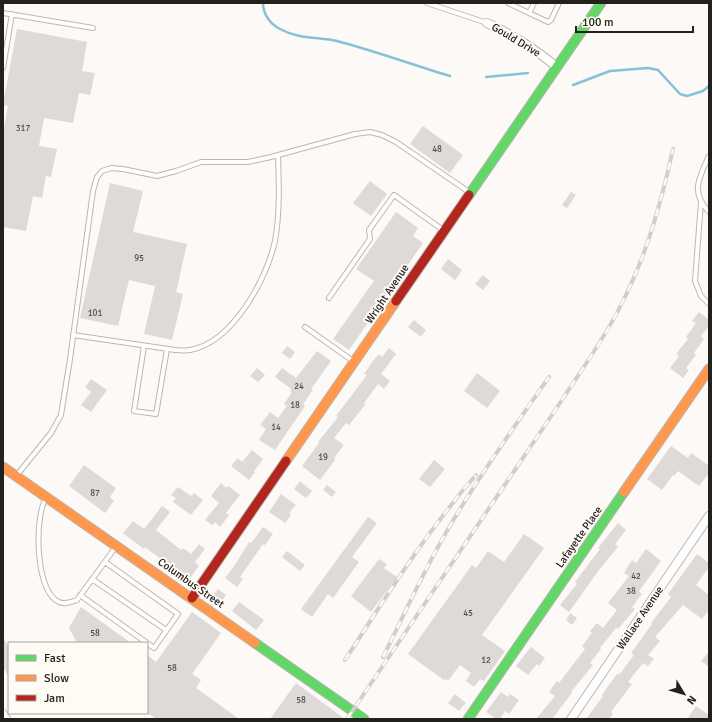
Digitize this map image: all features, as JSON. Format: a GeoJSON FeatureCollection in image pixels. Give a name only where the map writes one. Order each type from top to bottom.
{"type":"FeatureCollection","features":[{"type":"Feature","properties":{"kind":"street","name":"Wright Avenue"},"geometry":{"type":"LineString","coordinates":[[192,598],[446,231],[601,3]]}},
{"type":"Feature","properties":{"kind":"street","name":"Gould Drive"},"geometry":{"type":"LineString","coordinates":[[487,23],[532,47],[558,67]]}},
{"type":"Feature","properties":{"kind":"street","name":"Lafayette Place"},"geometry":{"type":"LineString","coordinates":[[468,719],[709,369]]}},
{"type":"Feature","properties":{"kind":"street","name":"Columbus Street"},"geometry":{"type":"LineString","coordinates":[[3,467],[364,719]]}},
{"type":"Feature","properties":{"kind":"street","name":"Wallace Avenue"},"geometry":{"type":"LineString","coordinates":[[571,719],[709,516]]}},
{"type":"Feature","properties":{"kind":"street"},"geometry":{"type":"LineString","coordinates":[[3,714],[6,719]]}},
{"type":"Feature","properties":{"kind":"lane","name":"Gould Drive"},"geometry":{"type":"LineString","coordinates":[[427,3],[434,4],[487,23]]}},
{"type":"Feature","properties":{"kind":"lane"},"geometry":{"type":"LineString","coordinates":[[508,3],[548,22],[558,3]]}},
{"type":"Feature","properties":{"kind":"lane"},"geometry":{"type":"LineString","coordinates":[[529,13],[534,3]]}},
{"type":"Feature","properties":{"kind":"lane"},"geometry":{"type":"LineString","coordinates":[[3,13],[93,28]]}},
{"type":"Feature","properties":{"kind":"lane"},"geometry":{"type":"LineString","coordinates":[[3,68],[12,14]]}},
{"type":"Feature","properties":{"kind":"lane"},"geometry":{"type":"LineString","coordinates":[[16,476],[51,433],[61,415],[93,191],[97,177],[102,171],[111,168],[123,169],[157,176],[201,162],[248,162],[278,156],[355,134],[370,132],[382,135],[396,142],[471,193]]}},
{"type":"Feature","properties":{"kind":"lane"},"geometry":{"type":"LineString","coordinates":[[73,335],[167,349],[190,350],[216,339],[234,322],[258,288],[264,275],[275,241],[280,191],[278,156]]}},
{"type":"Feature","properties":{"kind":"lane"},"geometry":{"type":"LineString","coordinates":[[709,156],[698,183],[701,202],[695,281],[701,296],[709,304]]}},
{"type":"Feature","properties":{"kind":"lane"},"geometry":{"type":"LineString","coordinates":[[329,298],[370,239],[369,230],[394,195],[446,231]]}},
{"type":"Feature","properties":{"kind":"lane"},"geometry":{"type":"LineString","coordinates":[[701,202],[709,212]]}},
{"type":"Feature","properties":{"kind":"lane"},"geometry":{"type":"LineString","coordinates":[[305,327],[355,362]]}},
{"type":"Feature","properties":{"kind":"lane"},"geometry":{"type":"LineString","coordinates":[[144,346],[134,411],[156,414],[167,349]]}},
{"type":"Feature","properties":{"kind":"lane"},"geometry":{"type":"LineString","coordinates":[[46,497],[42,504],[38,529],[44,583],[54,599],[60,603],[69,603],[77,600],[117,546]]}},
{"type":"Feature","properties":{"kind":"lane"},"geometry":{"type":"LineString","coordinates":[[104,562],[178,614],[154,648],[148,644]]}},
{"type":"Feature","properties":{"kind":"lane"},"geometry":{"type":"LineString","coordinates":[[92,579],[166,630]]}},
{"type":"Feature","properties":{"kind":"lane"},"geometry":{"type":"LineString","coordinates":[[80,595],[146,642]]}},
{"type":"Feature","properties":{"kind":"building"},"geometry":{"type":"Polygon","coordinates":[[[17,29],[87,42],[82,71],[95,73],[90,95],[79,93],[73,123],[44,118],[39,146],[57,149],[51,177],[46,176],[42,198],[33,196],[26,231],[3,227],[3,133],[8,106],[3,104],[17,29]]]}},
{"type":"Feature","properties":{"kind":"building"},"geometry":{"type":"Polygon","coordinates":[[[423,126],[463,155],[450,173],[410,144],[423,126]]]}},
{"type":"Feature","properties":{"kind":"building"},"geometry":{"type":"Polygon","coordinates":[[[370,181],[387,194],[371,216],[353,203],[370,181]]]}},
{"type":"Feature","properties":{"kind":"building"},"geometry":{"type":"Polygon","coordinates":[[[110,183],[143,191],[133,232],[187,244],[176,292],[183,294],[172,340],[144,334],[155,286],[129,280],[118,326],[80,318],[110,183]]]}},
{"type":"Feature","properties":{"kind":"building"},"geometry":{"type":"Polygon","coordinates":[[[571,192],[576,195],[567,208],[562,205],[571,192]]]}},
{"type":"Feature","properties":{"kind":"building"},"geometry":{"type":"Polygon","coordinates":[[[396,212],[418,228],[413,236],[423,243],[349,350],[333,339],[374,281],[356,269],[396,212]]]}},
{"type":"Feature","properties":{"kind":"building"},"geometry":{"type":"Polygon","coordinates":[[[448,259],[462,270],[455,280],[441,269],[448,259]]]}},
{"type":"Feature","properties":{"kind":"building"},"geometry":{"type":"Polygon","coordinates":[[[483,275],[490,281],[483,290],[475,284],[483,275]]]}},
{"type":"Feature","properties":{"kind":"building"},"geometry":{"type":"Polygon","coordinates":[[[699,312],[709,320],[709,326],[701,336],[704,339],[694,353],[696,355],[686,368],[689,370],[683,378],[670,368],[679,356],[676,354],[688,339],[686,337],[696,323],[692,321],[699,312]]]}},
{"type":"Feature","properties":{"kind":"building"},"geometry":{"type":"Polygon","coordinates":[[[414,320],[426,330],[421,337],[408,327],[414,320]]]}},
{"type":"Feature","properties":{"kind":"building"},"geometry":{"type":"Polygon","coordinates":[[[287,346],[295,352],[290,359],[282,353],[287,346]]]}},
{"type":"Feature","properties":{"kind":"building"},"geometry":{"type":"Polygon","coordinates":[[[389,348],[396,354],[381,374],[390,381],[384,389],[378,384],[364,403],[365,405],[349,425],[346,423],[334,438],[344,445],[320,480],[302,466],[319,443],[318,442],[338,417],[336,416],[367,375],[364,374],[373,361],[379,354],[382,357],[389,348]]]}},
{"type":"Feature","properties":{"kind":"building"},"geometry":{"type":"Polygon","coordinates":[[[317,351],[331,361],[311,389],[313,390],[303,404],[305,406],[275,450],[259,440],[266,429],[260,425],[270,412],[278,418],[287,406],[284,404],[292,392],[290,391],[291,389],[275,377],[282,368],[296,378],[317,351]]]}},
{"type":"Feature","properties":{"kind":"building"},"geometry":{"type":"Polygon","coordinates":[[[257,368],[265,375],[258,382],[250,376],[257,368]]]}},
{"type":"Feature","properties":{"kind":"building"},"geometry":{"type":"Polygon","coordinates":[[[477,373],[500,391],[487,408],[464,391],[477,373]]]}},
{"type":"Feature","properties":{"kind":"building"},"geometry":{"type":"Polygon","coordinates":[[[91,379],[107,390],[91,412],[81,405],[91,392],[85,387],[91,379]]]}},
{"type":"Feature","properties":{"kind":"building"},"geometry":{"type":"Polygon","coordinates":[[[671,446],[688,458],[691,453],[709,466],[709,473],[699,486],[678,471],[674,476],[673,475],[662,490],[647,479],[671,446]]]}},
{"type":"Feature","properties":{"kind":"building"},"geometry":{"type":"Polygon","coordinates":[[[252,450],[263,459],[249,480],[231,466],[238,458],[242,462],[252,450]]]}},
{"type":"Feature","properties":{"kind":"building"},"geometry":{"type":"Polygon","coordinates":[[[434,460],[445,469],[430,487],[419,479],[434,460]]]}},
{"type":"Feature","properties":{"kind":"building"},"geometry":{"type":"Polygon","coordinates":[[[84,465],[116,488],[110,497],[114,501],[105,513],[69,486],[84,465]]]}},
{"type":"Feature","properties":{"kind":"building"},"geometry":{"type":"Polygon","coordinates":[[[300,481],[312,491],[306,498],[294,489],[300,481]]]}},
{"type":"Feature","properties":{"kind":"building"},"geometry":{"type":"Polygon","coordinates":[[[221,483],[226,488],[228,486],[240,495],[226,513],[229,515],[220,527],[215,522],[212,525],[205,520],[219,503],[211,496],[221,483]]]}},
{"type":"Feature","properties":{"kind":"building"},"geometry":{"type":"Polygon","coordinates":[[[327,485],[336,492],[332,497],[323,490],[327,485]]]}},
{"type":"Feature","properties":{"kind":"building"},"geometry":{"type":"Polygon","coordinates":[[[178,487],[191,496],[194,493],[203,500],[191,515],[173,502],[176,498],[171,495],[178,487]]]}},
{"type":"Feature","properties":{"kind":"building"},"geometry":{"type":"Polygon","coordinates":[[[281,494],[296,505],[289,513],[291,515],[285,523],[269,512],[281,494]]]}},
{"type":"Feature","properties":{"kind":"building"},"geometry":{"type":"Polygon","coordinates":[[[162,506],[170,512],[156,530],[181,550],[183,548],[191,554],[199,544],[205,549],[195,562],[199,566],[190,578],[178,569],[175,573],[168,568],[170,566],[123,533],[133,521],[144,529],[162,506]]]}},
{"type":"Feature","properties":{"kind":"building"},"geometry":{"type":"Polygon","coordinates":[[[368,517],[377,523],[352,557],[359,562],[333,598],[328,594],[312,617],[301,609],[368,517]]]}},
{"type":"Feature","properties":{"kind":"building"},"geometry":{"type":"Polygon","coordinates":[[[618,523],[626,530],[615,544],[618,547],[599,570],[569,612],[560,605],[577,584],[575,582],[600,549],[598,548],[618,523]]]}},
{"type":"Feature","properties":{"kind":"building"},"geometry":{"type":"Polygon","coordinates":[[[263,527],[273,534],[264,546],[263,544],[240,577],[243,579],[237,587],[225,578],[249,542],[251,543],[263,527]]]}},
{"type":"Feature","properties":{"kind":"building"},"geometry":{"type":"Polygon","coordinates":[[[524,534],[544,548],[482,635],[505,651],[484,681],[480,679],[474,687],[466,681],[471,673],[460,665],[448,681],[445,679],[444,680],[408,654],[472,565],[476,568],[488,551],[504,562],[524,534]]]}},
{"type":"Feature","properties":{"kind":"building"},"geometry":{"type":"Polygon","coordinates":[[[646,549],[661,561],[639,591],[642,594],[632,607],[635,609],[618,629],[616,628],[600,648],[601,649],[590,663],[593,665],[552,719],[536,719],[555,696],[549,692],[557,681],[559,683],[585,649],[582,646],[592,633],[590,631],[597,623],[603,628],[617,610],[608,603],[629,576],[624,573],[632,560],[636,563],[646,549]]]}},
{"type":"Feature","properties":{"kind":"building"},"geometry":{"type":"Polygon","coordinates":[[[287,551],[305,565],[300,571],[282,557],[287,551]]]}},
{"type":"Feature","properties":{"kind":"building"},"geometry":{"type":"Polygon","coordinates":[[[697,554],[709,563],[709,567],[696,585],[709,595],[709,610],[702,619],[683,605],[655,637],[660,641],[648,655],[654,659],[648,666],[643,663],[628,682],[632,684],[611,712],[613,714],[609,719],[586,719],[603,696],[602,695],[611,682],[618,673],[619,675],[634,655],[631,653],[671,597],[668,594],[697,554]]]}},
{"type":"Feature","properties":{"kind":"building"},"geometry":{"type":"Polygon","coordinates":[[[379,559],[387,564],[384,568],[397,577],[371,612],[351,596],[379,559]]]}},
{"type":"Feature","properties":{"kind":"building"},"geometry":{"type":"Polygon","coordinates":[[[218,589],[226,595],[221,602],[218,600],[214,606],[208,601],[218,589]]]}},
{"type":"Feature","properties":{"kind":"building"},"geometry":{"type":"Polygon","coordinates":[[[239,602],[264,620],[256,630],[232,611],[239,602]]]}},
{"type":"Feature","properties":{"kind":"building"},"geometry":{"type":"Polygon","coordinates":[[[81,607],[130,642],[76,642],[69,628],[81,607]]]}},
{"type":"Feature","properties":{"kind":"building"},"geometry":{"type":"Polygon","coordinates":[[[192,612],[221,633],[192,674],[201,680],[196,688],[239,719],[157,719],[148,714],[148,656],[156,662],[192,612]]]}},
{"type":"Feature","properties":{"kind":"building"},"geometry":{"type":"Polygon","coordinates":[[[570,613],[577,618],[572,625],[566,620],[570,613]]]}},
{"type":"Feature","properties":{"kind":"building"},"geometry":{"type":"Polygon","coordinates":[[[3,638],[8,646],[8,675],[3,667],[3,638]]]}},
{"type":"Feature","properties":{"kind":"building"},"geometry":{"type":"Polygon","coordinates":[[[531,647],[545,658],[539,666],[537,664],[528,675],[516,666],[531,647]]]}},
{"type":"Feature","properties":{"kind":"building"},"geometry":{"type":"Polygon","coordinates":[[[709,652],[709,667],[701,661],[709,652]]]}},
{"type":"Feature","properties":{"kind":"building"},"geometry":{"type":"Polygon","coordinates":[[[296,683],[345,719],[270,719],[296,683]]]}},
{"type":"Feature","properties":{"kind":"building"},"geometry":{"type":"Polygon","coordinates":[[[501,692],[508,697],[510,694],[519,700],[509,714],[505,711],[500,719],[496,719],[486,712],[501,692]]]}},
{"type":"Feature","properties":{"kind":"building"},"geometry":{"type":"Polygon","coordinates":[[[455,694],[466,703],[459,711],[448,703],[455,694]]]}},
{"type":"Feature","properties":{"kind":"building"},"geometry":{"type":"Polygon","coordinates":[[[696,706],[709,715],[709,719],[687,719],[696,706]]]}},
{"type":"Feature","properties":{"kind":"waterway"},"geometry":{"type":"LineString","coordinates":[[263,3],[264,11],[270,21],[276,27],[294,35],[337,41],[450,76]]}},
{"type":"Feature","properties":{"kind":"waterway"},"geometry":{"type":"LineString","coordinates":[[573,85],[610,71],[648,68],[658,70],[680,94],[687,96],[703,91],[709,86]]}},
{"type":"Feature","properties":{"kind":"waterway"},"geometry":{"type":"LineString","coordinates":[[486,77],[528,73]]}},
{"type":"Feature","properties":{"kind":"railway"},"geometry":{"type":"LineString","coordinates":[[347,719],[564,397],[616,315],[631,285],[646,247],[658,209],[673,149]]}},
{"type":"Feature","properties":{"kind":"railway"},"geometry":{"type":"LineString","coordinates":[[383,657],[426,570],[454,519],[488,465],[549,377]]}},
{"type":"Feature","properties":{"kind":"railway"},"geometry":{"type":"LineString","coordinates":[[345,660],[423,542],[476,475]]}},
{"type":"Feature","properties":{"kind":"traffic: fast"},"geometry":{"type":"LineString","coordinates":[[469,195],[601,3]]}},
{"type":"Feature","properties":{"kind":"traffic: fast"},"geometry":{"type":"LineString","coordinates":[[468,719],[624,492]]}},
{"type":"Feature","properties":{"kind":"traffic: fast"},"geometry":{"type":"LineString","coordinates":[[255,643],[364,719]]}},
{"type":"Feature","properties":{"kind":"traffic: slow"},"geometry":{"type":"LineString","coordinates":[[286,461],[396,301]]}},
{"type":"Feature","properties":{"kind":"traffic: slow"},"geometry":{"type":"LineString","coordinates":[[624,492],[709,369]]}},
{"type":"Feature","properties":{"kind":"traffic: slow"},"geometry":{"type":"LineString","coordinates":[[3,467],[255,643]]}},
{"type":"Feature","properties":{"kind":"traffic: jam"},"geometry":{"type":"LineString","coordinates":[[396,301],[469,195]]}},
{"type":"Feature","properties":{"kind":"traffic: jam"},"geometry":{"type":"LineString","coordinates":[[192,598],[286,461]]}}]}
